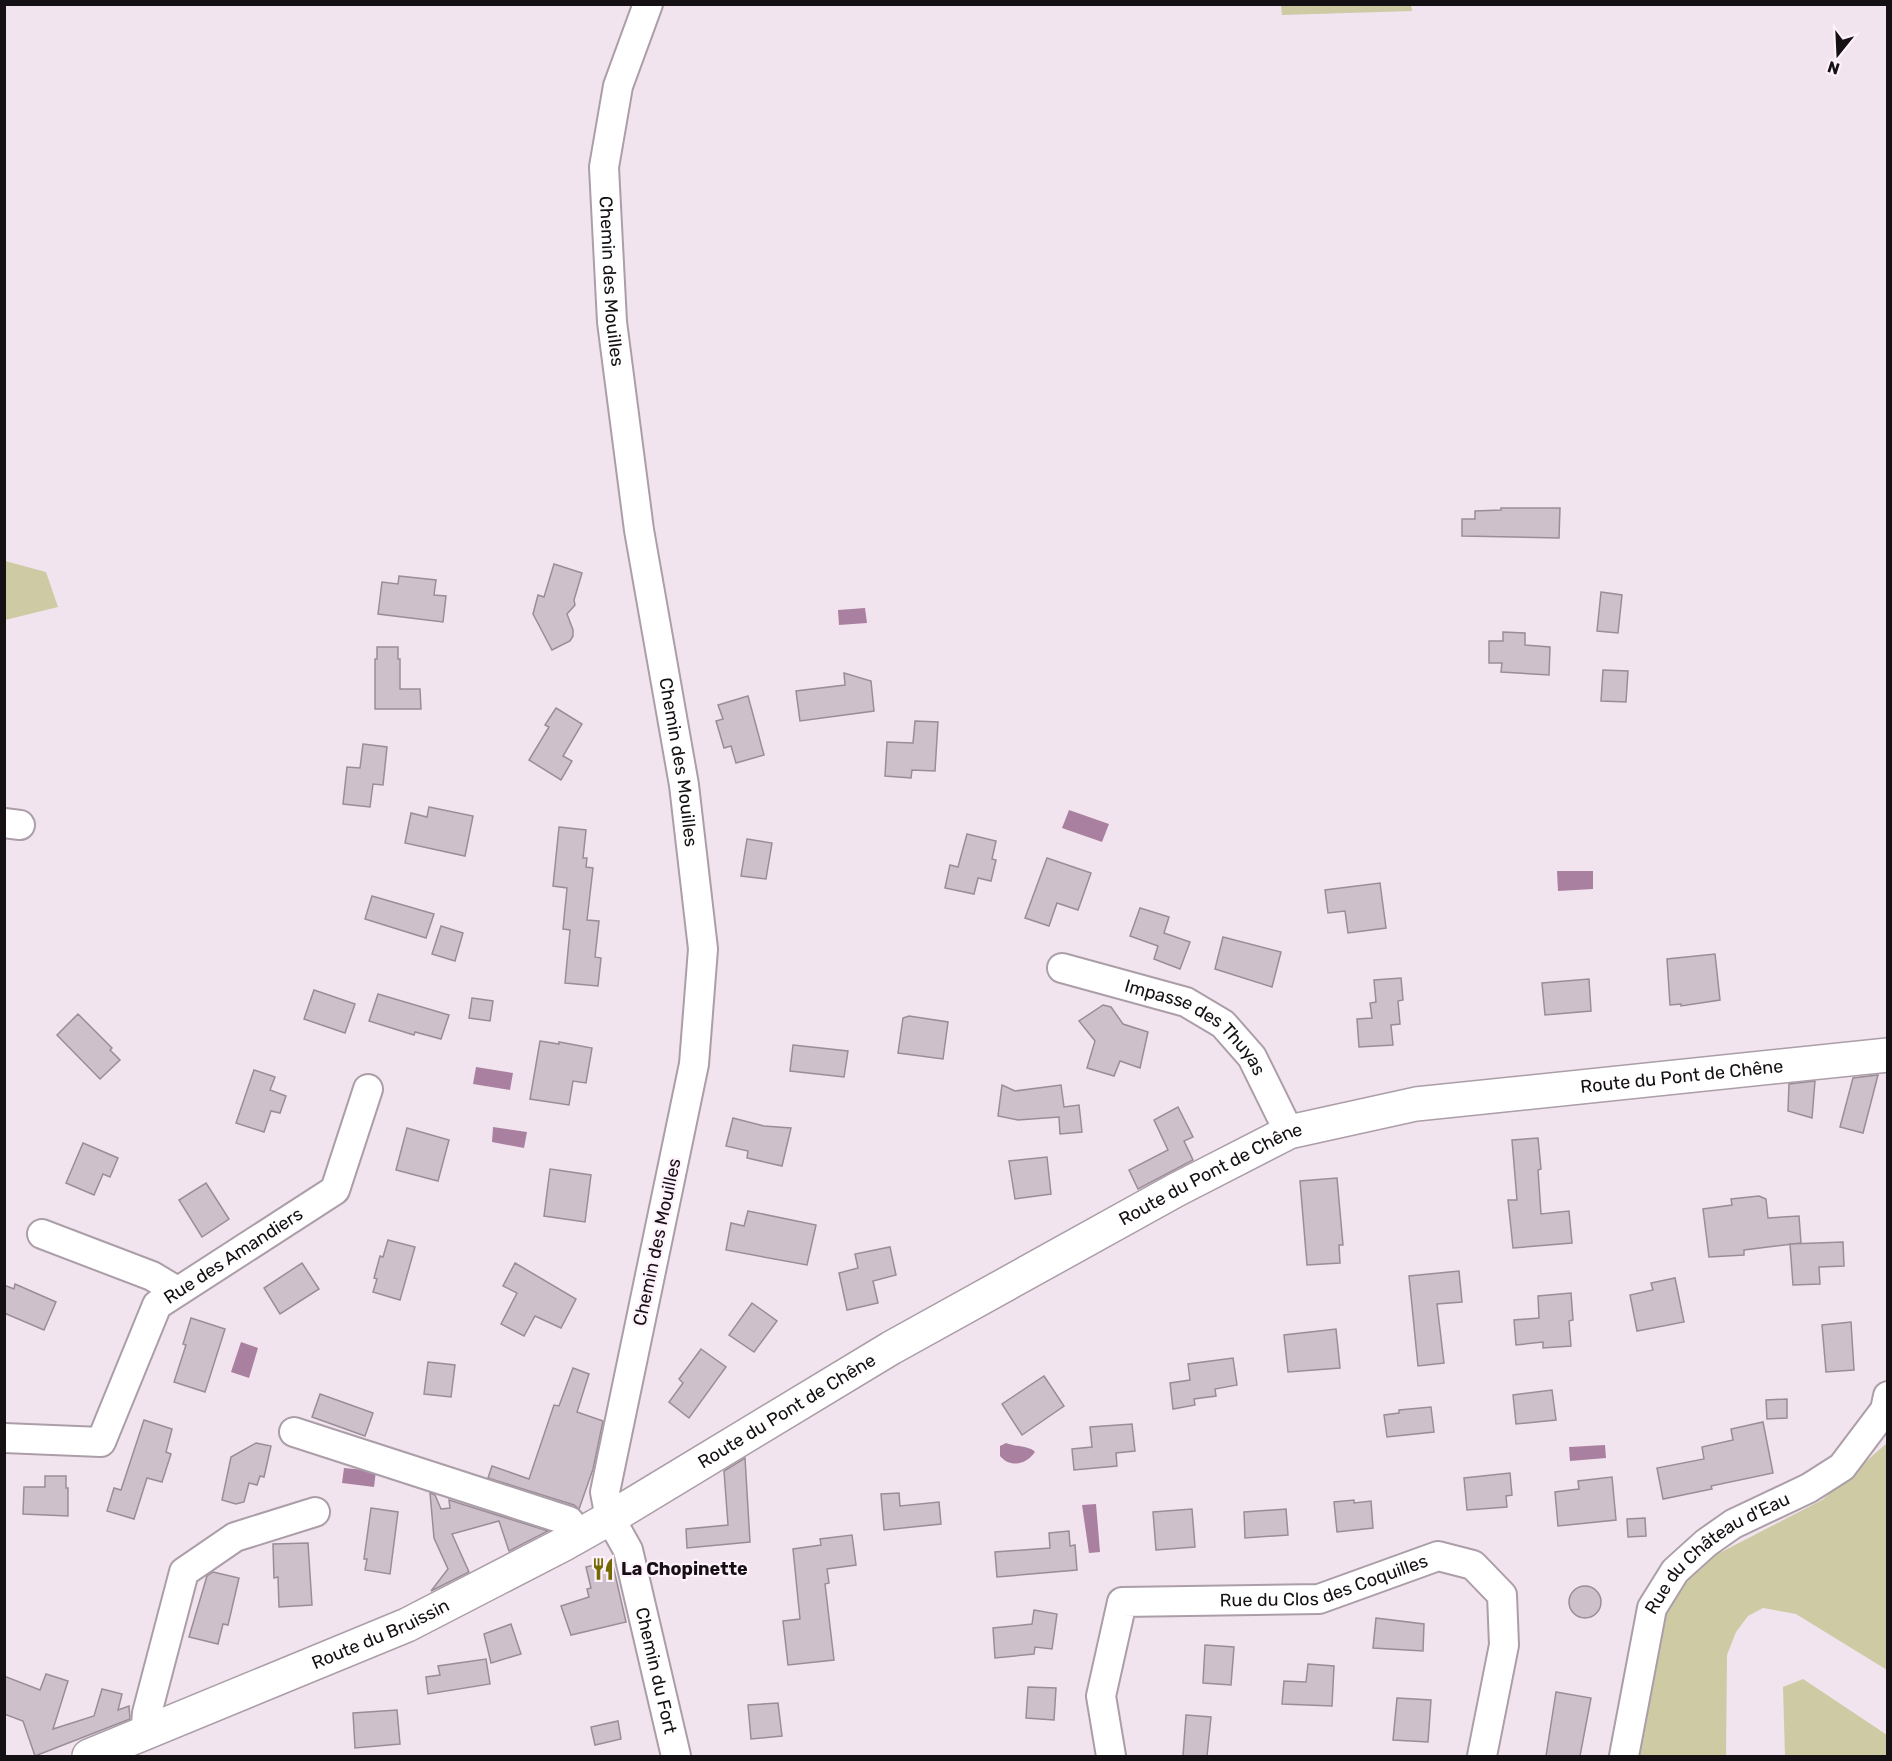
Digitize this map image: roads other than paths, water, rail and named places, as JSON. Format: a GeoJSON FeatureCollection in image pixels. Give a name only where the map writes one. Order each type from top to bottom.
{"type":"FeatureCollection","features":[{"type":"Feature","properties":{"kind":"street","name":"Chemin des Mouilles"},"geometry":{"type":"LineString","coordinates":[[610,1518],[605,1492],[694,1064],[703,949],[684,784],[639,530],[612,322],[604,167],[618,86],[648,4]]}},
{"type":"Feature","properties":{"kind":"street","name":"Impasse des Thuyas"},"geometry":{"type":"LineString","coordinates":[[1062,968],[1185,1002],[1223,1024],[1252,1057],[1289,1132]]}},
{"type":"Feature","properties":{"kind":"street","name":"Route du Pont de Chêne"},"geometry":{"type":"LineString","coordinates":[[610,1518],[891,1348],[1176,1190],[1289,1132],[1416,1104],[1887,1055]]}},
{"type":"Feature","properties":{"kind":"street","name":"Rue des Amandiers"},"geometry":{"type":"LineString","coordinates":[[4,1438],[101,1442],[157,1305],[335,1190],[368,1089]]}},
{"type":"Feature","properties":{"kind":"street"},"geometry":{"type":"LineString","coordinates":[[42,1234],[152,1276],[177,1292]]}},
{"type":"Feature","properties":{"kind":"street","name":"Rue du Château d'Eau"},"geometry":{"type":"LineString","coordinates":[[1624,1756],[1652,1608],[1675,1571],[1706,1543],[1733,1524],[1809,1488],[1842,1467],[1885,1410],[1887,1396]]}},
{"type":"Feature","properties":{"kind":"street"},"geometry":{"type":"LineString","coordinates":[[294,1431],[569,1521],[579,1536]]}},
{"type":"Feature","properties":{"kind":"street"},"geometry":{"type":"LineString","coordinates":[[145,1735],[147,1713],[184,1572],[235,1537],[315,1512]]}},
{"type":"Feature","properties":{"kind":"street","name":"Route du Bruissin"},"geometry":{"type":"LineString","coordinates":[[89,1756],[145,1735],[407,1624],[610,1518]]}},
{"type":"Feature","properties":{"kind":"street","name":"Chemin du Fort"},"geometry":{"type":"LineString","coordinates":[[610,1518],[628,1550],[676,1756]]}},
{"type":"Feature","properties":{"kind":"street","name":"Rue du Clos des Coquilles"},"geometry":{"type":"LineString","coordinates":[[1111,1756],[1101,1696],[1122,1602],[1319,1599],[1438,1556],[1473,1564],[1502,1595],[1504,1646],[1482,1756]]}},
{"type":"Feature","properties":{"kind":"place","name":"La Chopinette"},"geometry":{"type":"Point","coordinates":[603,1569]}}]}
